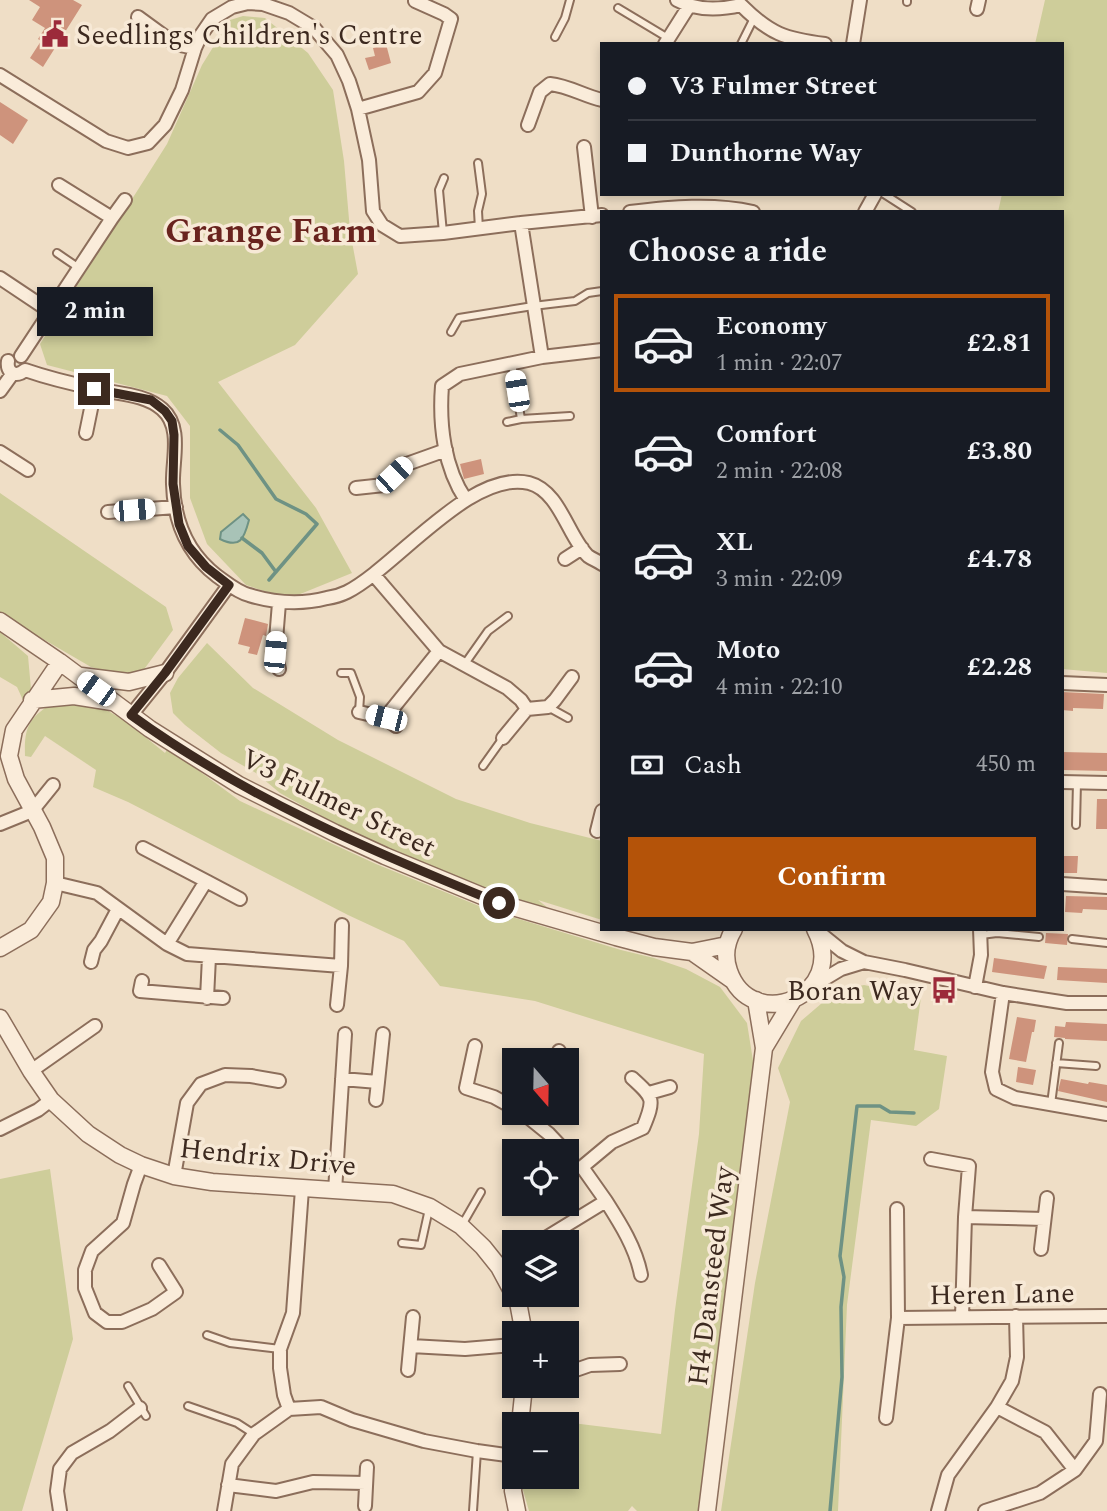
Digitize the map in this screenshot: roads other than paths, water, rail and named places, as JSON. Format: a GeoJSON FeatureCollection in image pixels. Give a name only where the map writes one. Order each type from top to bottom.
{"type":"FeatureCollection","features":[{"type":"Feature","properties":{"kind":"street"},"geometry":{"type":"LineString","coordinates":[[853,42],[860,0]]}},
{"type":"Feature","properties":{"kind":"street"},"geometry":{"type":"LineString","coordinates":[[358,109],[418,92],[435,73],[451,19],[415,1]]}},
{"type":"Feature","properties":{"kind":"street"},"geometry":{"type":"LineString","coordinates":[[0,75],[106,141],[128,148],[148,143],[164,125],[183,90],[195,48],[212,19],[231,4],[263,2],[314,28],[337,55],[358,109],[369,160],[373,211],[382,225],[400,236],[597,216],[584,147]]}},
{"type":"Feature","properties":{"kind":"street"},"geometry":{"type":"LineString","coordinates":[[666,41],[683,3],[715,9],[743,2],[754,18],[771,31],[802,42]]}},
{"type":"Feature","properties":{"kind":"street"},"geometry":{"type":"LineString","coordinates":[[138,17],[175,44],[195,48]]}},
{"type":"Feature","properties":{"kind":"street"},"geometry":{"type":"LineString","coordinates":[[528,125],[540,92],[550,84],[561,85],[600,100]]}},
{"type":"Feature","properties":{"kind":"street"},"geometry":{"type":"LineString","coordinates":[[59,185],[112,218]]}},
{"type":"Feature","properties":{"kind":"street"},"geometry":{"type":"LineString","coordinates":[[0,391],[14,356],[21,356],[125,200]]}},
{"type":"Feature","properties":{"kind":"street"},"geometry":{"type":"LineString","coordinates":[[636,210],[664,201],[743,210]]}},
{"type":"Feature","properties":{"kind":"street"},"geometry":{"type":"LineString","coordinates":[[521,223],[542,357]]}},
{"type":"Feature","properties":{"kind":"street"},"geometry":{"type":"LineString","coordinates":[[0,278],[51,312]]}},
{"type":"Feature","properties":{"kind":"street"},"geometry":{"type":"LineString","coordinates":[[466,500],[451,471],[446,450],[440,410],[442,386],[460,374],[542,357],[600,350]]}},
{"type":"Feature","properties":{"kind":"street"},"geometry":{"type":"LineString","coordinates":[[11,365],[94,389],[151,400],[165,411],[172,421],[174,435],[173,484],[176,507],[179,524],[188,546],[206,567],[245,594],[279,603],[310,603],[345,593],[374,575],[442,516],[484,490],[509,482],[530,483],[545,492],[557,506],[582,548],[600,563]]}},
{"type":"Feature","properties":{"kind":"street"},"geometry":{"type":"LineString","coordinates":[[86,433],[94,389]]}},
{"type":"Feature","properties":{"kind":"street"},"geometry":{"type":"LineString","coordinates":[[356,488],[384,485],[404,465],[446,450]]}},
{"type":"Feature","properties":{"kind":"street"},"geometry":{"type":"LineString","coordinates":[[0,452],[28,470]]}},
{"type":"Feature","properties":{"kind":"street"},"geometry":{"type":"LineString","coordinates":[[107,512],[176,507]]}},
{"type":"Feature","properties":{"kind":"street"},"geometry":{"type":"LineString","coordinates":[[565,559],[582,548]]}},
{"type":"Feature","properties":{"kind":"street"},"geometry":{"type":"LineString","coordinates":[[374,575],[439,651],[507,688],[527,709]]}},
{"type":"Feature","properties":{"kind":"street"},"geometry":{"type":"LineString","coordinates":[[131,715],[229,585]]}},
{"type":"Feature","properties":{"kind":"street"},"geometry":{"type":"LineString","coordinates":[[279,603],[275,652],[279,669]]}},
{"type":"Feature","properties":{"kind":"street","name":"V3 Fulmer Street"},"geometry":{"type":"LineString","coordinates":[[0,621],[150,729],[239,785],[385,856],[499,903],[654,947],[692,952],[727,945]]}},
{"type":"Feature","properties":{"kind":"street"},"geometry":{"type":"LineString","coordinates":[[359,712],[391,722],[439,651]]}},
{"type":"Feature","properties":{"kind":"street"},"geometry":{"type":"LineString","coordinates":[[0,948],[31,929],[51,902],[55,883],[55,858],[16,779],[9,756],[14,730],[60,662]]}},
{"type":"Feature","properties":{"kind":"street"},"geometry":{"type":"LineString","coordinates":[[79,676],[129,682],[165,673]]}},
{"type":"Feature","properties":{"kind":"street"},"geometry":{"type":"LineString","coordinates":[[503,738],[527,709],[548,707],[572,677]]}},
{"type":"Feature","properties":{"kind":"street"},"geometry":{"type":"LineString","coordinates":[[1064,682],[1107,685]]}},
{"type":"Feature","properties":{"kind":"street"},"geometry":{"type":"LineString","coordinates":[[33,700],[75,696],[114,702]]}},
{"type":"Feature","properties":{"kind":"street"},"geometry":{"type":"LineString","coordinates":[[1064,782],[1107,783]]}},
{"type":"Feature","properties":{"kind":"street"},"geometry":{"type":"LineString","coordinates":[[0,824],[32,811],[53,785]]}},
{"type":"Feature","properties":{"kind":"street"},"geometry":{"type":"LineString","coordinates":[[597,831],[600,819]]}},
{"type":"Feature","properties":{"kind":"street"},"geometry":{"type":"LineString","coordinates":[[144,848],[240,899]]}},
{"type":"Feature","properties":{"kind":"street"},"geometry":{"type":"LineString","coordinates":[[167,944],[206,881]]}},
{"type":"Feature","properties":{"kind":"street"},"geometry":{"type":"LineString","coordinates":[[55,883],[97,893],[167,944],[187,954],[341,966]]}},
{"type":"Feature","properties":{"kind":"street"},"geometry":{"type":"LineString","coordinates":[[1064,884],[1107,887]]}},
{"type":"Feature","properties":{"kind":"street"},"geometry":{"type":"LineString","coordinates":[[91,962],[94,950],[118,909]]}},
{"type":"Feature","properties":{"kind":"street"},"geometry":{"type":"LineString","coordinates":[[337,1005],[342,925]]}},
{"type":"Feature","properties":{"kind":"street"},"geometry":{"type":"LineString","coordinates":[[733,931],[727,945],[726,957],[733,980]]}},
{"type":"Feature","properties":{"kind":"street"},"geometry":{"type":"LineString","coordinates":[[756,1000],[781,1003],[803,995],[811,987],[822,966],[823,953],[816,931]]}},
{"type":"Feature","properties":{"kind":"street"},"geometry":{"type":"LineString","coordinates":[[817,931],[842,951],[864,962],[1003,993],[1067,1003],[1107,1003]]}},
{"type":"Feature","properties":{"kind":"street"},"geometry":{"type":"LineString","coordinates":[[975,987],[981,955],[981,932]]}},
{"type":"Feature","properties":{"kind":"street","name":"V3 Fulmer Street"},"geometry":{"type":"LineString","coordinates":[[692,952],[733,980],[743,992],[756,1000]]}},
{"type":"Feature","properties":{"kind":"street"},"geometry":{"type":"LineString","coordinates":[[207,998],[209,957]]}},
{"type":"Feature","properties":{"kind":"street"},"geometry":{"type":"LineString","coordinates":[[811,987],[841,969],[864,962]]}},
{"type":"Feature","properties":{"kind":"street"},"geometry":{"type":"LineString","coordinates":[[142,981],[140,991],[223,999]]}},
{"type":"Feature","properties":{"kind":"street"},"geometry":{"type":"LineString","coordinates":[[1003,993],[992,1072],[996,1088],[1016,1098],[1107,1114]]}},
{"type":"Feature","properties":{"kind":"street","name":"H4 Dansteed Way"},"geometry":{"type":"LineString","coordinates":[[707,1511],[764,1048],[756,1000]]}},
{"type":"Feature","properties":{"kind":"street","name":"H4 Dansteed Way"},"geometry":{"type":"LineString","coordinates":[[764,1048],[793,1000]]}},
{"type":"Feature","properties":{"kind":"street","name":"Hendrix Drive"},"geometry":{"type":"LineString","coordinates":[[0,1018],[51,1100],[88,1134],[120,1155],[174,1175],[212,1182],[393,1194],[430,1207],[461,1226],[483,1247],[502,1272]]}},
{"type":"Feature","properties":{"kind":"street"},"geometry":{"type":"LineString","coordinates":[[31,1071],[95,1026]]}},
{"type":"Feature","properties":{"kind":"street"},"geometry":{"type":"LineString","coordinates":[[335,1191],[345,1034]]}},
{"type":"Feature","properties":{"kind":"street"},"geometry":{"type":"LineString","coordinates":[[376,1100],[383,1034]]}},
{"type":"Feature","properties":{"kind":"street"},"geometry":{"type":"LineString","coordinates":[[475,1046],[466,1088],[502,1101]]}},
{"type":"Feature","properties":{"kind":"street"},"geometry":{"type":"LineString","coordinates":[[174,1175],[187,1103],[201,1084],[225,1075],[279,1081]]}},
{"type":"Feature","properties":{"kind":"street"},"geometry":{"type":"LineString","coordinates":[[582,1167],[612,1142],[643,1128],[651,1108],[649,1093],[632,1078]]}},
{"type":"Feature","properties":{"kind":"street"},"geometry":{"type":"LineString","coordinates":[[342,1079],[378,1082]]}},
{"type":"Feature","properties":{"kind":"street"},"geometry":{"type":"LineString","coordinates":[[649,1093],[670,1087]]}},
{"type":"Feature","properties":{"kind":"street"},"geometry":{"type":"LineString","coordinates":[[0,1129],[38,1110],[51,1100]]}},
{"type":"Feature","properties":{"kind":"street"},"geometry":{"type":"LineString","coordinates":[[538,1125],[554,1139]]}},
{"type":"Feature","properties":{"kind":"street"},"geometry":{"type":"LineString","coordinates":[[931,1159],[969,1166],[962,1317]]}},
{"type":"Feature","properties":{"kind":"street"},"geometry":{"type":"LineString","coordinates":[[579,1164],[621,1225],[639,1263],[641,1275]]}},
{"type":"Feature","properties":{"kind":"street"},"geometry":{"type":"LineString","coordinates":[[141,1165],[123,1223],[92,1251],[85,1270],[85,1288],[95,1313],[107,1322],[122,1322],[152,1309],[176,1292],[159,1265]]}},
{"type":"Feature","properties":{"kind":"street"},"geometry":{"type":"LineString","coordinates":[[289,1409],[284,1395],[280,1349],[293,1313],[302,1189]]}},
{"type":"Feature","properties":{"kind":"street"},"geometry":{"type":"LineString","coordinates":[[1041,1249],[1047,1198]]}},
{"type":"Feature","properties":{"kind":"street"},"geometry":{"type":"LineString","coordinates":[[558,1230],[606,1200]]}},
{"type":"Feature","properties":{"kind":"street","name":"Heren Lane"},"geometry":{"type":"LineString","coordinates":[[886,1418],[898,1318],[897,1209]]}},
{"type":"Feature","properties":{"kind":"street"},"geometry":{"type":"LineString","coordinates":[[965,1217],[1044,1219]]}},
{"type":"Feature","properties":{"kind":"street","name":"Heren Lane"},"geometry":{"type":"LineString","coordinates":[[898,1318],[1107,1316]]}},
{"type":"Feature","properties":{"kind":"street"},"geometry":{"type":"LineString","coordinates":[[408,1370],[413,1317]]}},
{"type":"Feature","properties":{"kind":"street"},"geometry":{"type":"LineString","coordinates":[[938,1511],[948,1475],[1012,1381],[1017,1357],[1016,1317]]}},
{"type":"Feature","properties":{"kind":"street"},"geometry":{"type":"LineString","coordinates":[[411,1346],[465,1349],[502,1346]]}},
{"type":"Feature","properties":{"kind":"street"},"geometry":{"type":"LineString","coordinates":[[579,1369],[590,1365],[621,1364]]}},
{"type":"Feature","properties":{"kind":"street"},"geometry":{"type":"LineString","coordinates":[[985,1511],[1040,1493],[1075,1469],[1096,1441],[1101,1394]]}},
{"type":"Feature","properties":{"kind":"street"},"geometry":{"type":"LineString","coordinates":[[997,1406],[1045,1432],[1075,1469]]}},
{"type":"Feature","properties":{"kind":"street"},"geometry":{"type":"LineString","coordinates":[[224,1511],[232,1464],[254,1434],[289,1409],[321,1408],[424,1441],[502,1454]]}},
{"type":"Feature","properties":{"kind":"street"},"geometry":{"type":"LineString","coordinates":[[60,1511],[57,1491],[60,1469],[72,1453],[143,1412]]}},
{"type":"Feature","properties":{"kind":"street"},"geometry":{"type":"LineString","coordinates":[[365,1506],[368,1467]]}},
{"type":"Feature","properties":{"kind":"street"},"geometry":{"type":"LineString","coordinates":[[228,1485],[276,1491],[313,1482],[366,1483]]}},
{"type":"Feature","properties":{"kind":"street"},"geometry":{"type":"LineString","coordinates":[[513,1489],[517,1511]]}},
{"type":"Feature","properties":{"kind":"lane"},"geometry":{"type":"LineString","coordinates":[[555,37],[565,18],[570,0]]}},
{"type":"Feature","properties":{"kind":"lane"},"geometry":{"type":"LineString","coordinates":[[618,8],[666,41]]}},
{"type":"Feature","properties":{"kind":"lane"},"geometry":{"type":"LineString","coordinates":[[742,42],[754,18]]}},
{"type":"Feature","properties":{"kind":"lane"},"geometry":{"type":"LineString","coordinates":[[478,163],[482,194],[478,211],[479,229]]}},
{"type":"Feature","properties":{"kind":"lane"},"geometry":{"type":"LineString","coordinates":[[443,233],[439,190],[444,178]]}},
{"type":"Feature","properties":{"kind":"lane"},"geometry":{"type":"LineString","coordinates":[[887,196],[909,210]]}},
{"type":"Feature","properties":{"kind":"lane"},"geometry":{"type":"LineString","coordinates":[[57,253],[79,268]]}},
{"type":"Feature","properties":{"kind":"lane"},"geometry":{"type":"LineString","coordinates":[[451,332],[459,318],[575,302],[588,293],[600,291]]}},
{"type":"Feature","properties":{"kind":"lane"},"geometry":{"type":"LineString","coordinates":[[512,363],[521,419]]}},
{"type":"Feature","properties":{"kind":"lane"},"geometry":{"type":"LineString","coordinates":[[507,422],[570,416]]}},
{"type":"Feature","properties":{"kind":"lane"},"geometry":{"type":"LineString","coordinates":[[464,665],[488,631],[508,617]]}},
{"type":"Feature","properties":{"kind":"lane"},"geometry":{"type":"LineString","coordinates":[[341,673],[351,673],[360,697],[359,712]]}},
{"type":"Feature","properties":{"kind":"lane"},"geometry":{"type":"LineString","coordinates":[[548,707],[568,718]]}},
{"type":"Feature","properties":{"kind":"lane"},"geometry":{"type":"LineString","coordinates":[[483,766],[503,738]]}},
{"type":"Feature","properties":{"kind":"lane"},"geometry":{"type":"LineString","coordinates":[[1076,825],[1077,782]]}},
{"type":"Feature","properties":{"kind":"lane"},"geometry":{"type":"LineString","coordinates":[[981,932],[1039,937]]}},
{"type":"Feature","properties":{"kind":"lane"},"geometry":{"type":"LineString","coordinates":[[1072,939],[1107,943]]}},
{"type":"Feature","properties":{"kind":"lane"},"geometry":{"type":"LineString","coordinates":[[1051,1105],[1059,1043]]}},
{"type":"Feature","properties":{"kind":"lane"},"geometry":{"type":"LineString","coordinates":[[1056,1063],[1096,1066]]}},
{"type":"Feature","properties":{"kind":"lane"},"geometry":{"type":"LineString","coordinates":[[461,1226],[481,1192]]}},
{"type":"Feature","properties":{"kind":"lane"},"geometry":{"type":"LineString","coordinates":[[402,1243],[421,1245],[430,1207]]}},
{"type":"Feature","properties":{"kind":"lane"},"geometry":{"type":"LineString","coordinates":[[207,1335],[230,1343],[280,1349]]}},
{"type":"Feature","properties":{"kind":"lane"},"geometry":{"type":"LineString","coordinates":[[128,1386],[143,1412]]}},
{"type":"Feature","properties":{"kind":"lane"},"geometry":{"type":"LineString","coordinates":[[188,1406],[237,1423],[254,1434]]}},
{"type":"Feature","properties":{"kind":"lane"},"geometry":{"type":"LineString","coordinates":[[473,1511],[477,1451]]}},
{"type":"Feature","properties":{"kind":"waterway"},"geometry":{"type":"LineString","coordinates":[[220,430],[238,445],[276,499],[306,514],[317,524],[269,580]]}},
{"type":"Feature","properties":{"kind":"waterway"},"geometry":{"type":"LineString","coordinates":[[242,538],[262,553],[276,572]]}},
{"type":"Feature","properties":{"kind":"waterway"},"geometry":{"type":"LineString","coordinates":[[830,1511],[842,1377],[841,1307],[844,1277],[840,1256],[857,1106],[880,1106],[890,1112],[914,1113]]}},
{"type":"Feature","properties":{"kind":"place","name":"Seedlings Children's Centre"},"geometry":{"type":"Point","coordinates":[55,34]}},
{"type":"Feature","properties":{"kind":"place","name":"Boran Way"},"geometry":{"type":"Point","coordinates":[944,990]}},
{"type":"Feature","properties":{"kind":"district","name":"Grange Farm"},"geometry":{"type":"Point","coordinates":[271,230]}}]}
